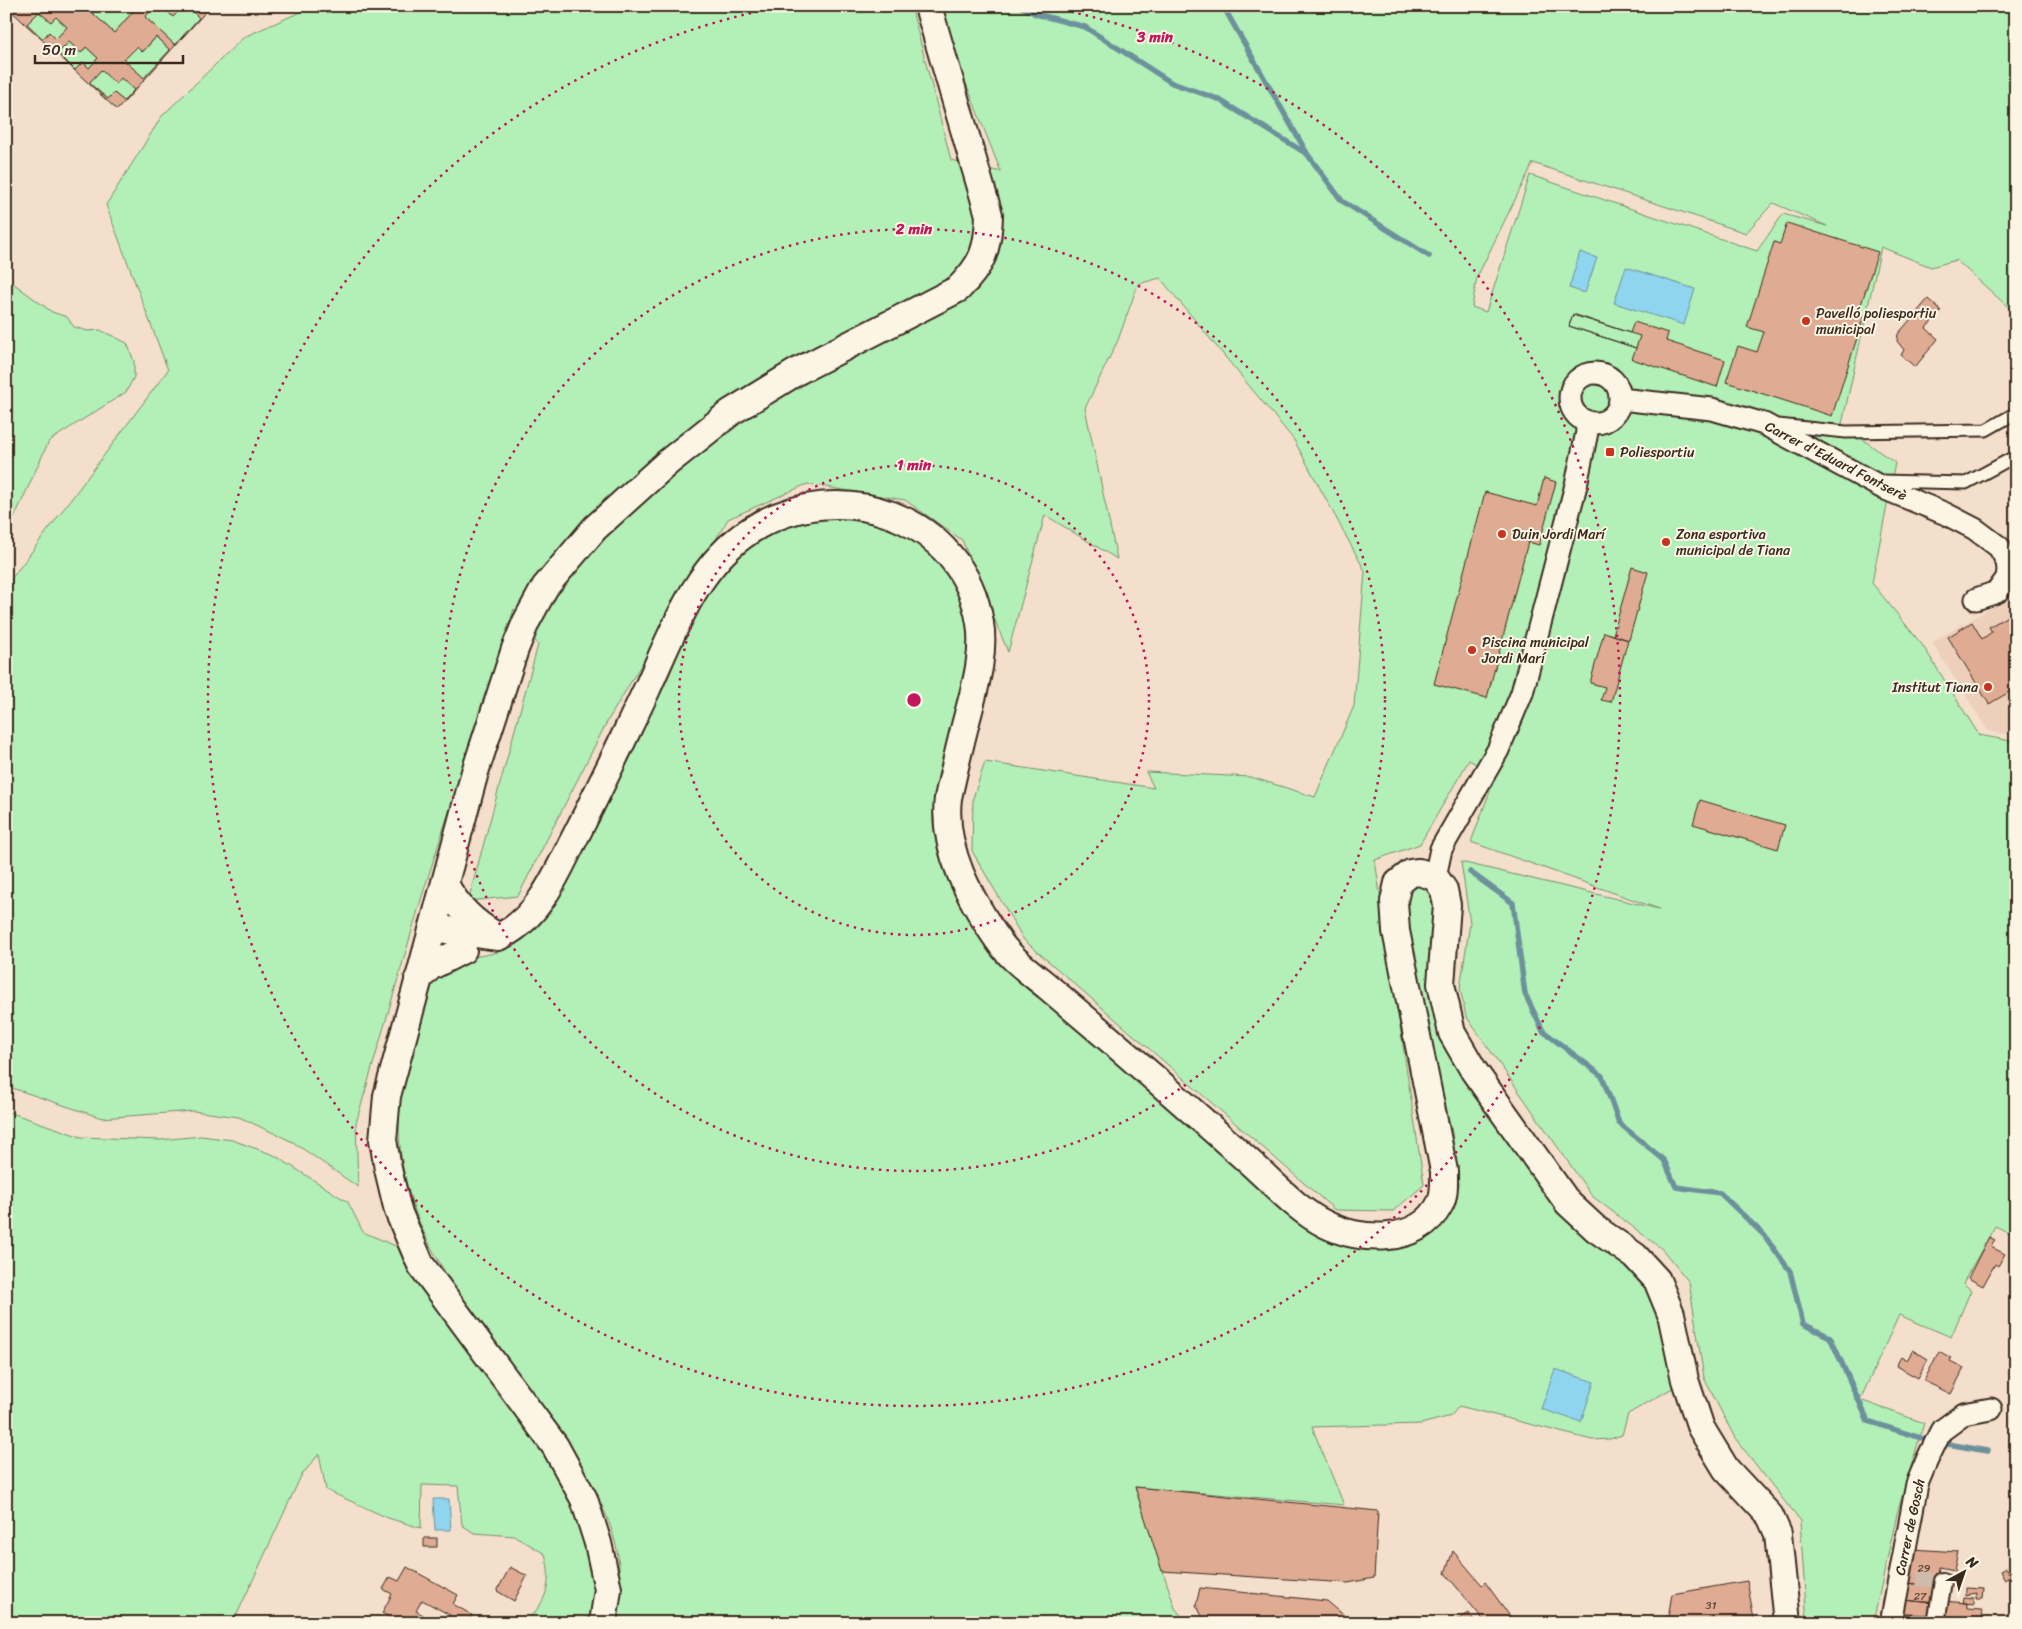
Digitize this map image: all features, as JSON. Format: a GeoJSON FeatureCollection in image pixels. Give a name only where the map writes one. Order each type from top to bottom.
{"type":"FeatureCollection","features":[{"type":"Feature","properties":{"kind":"street"},"geometry":{"type":"LineString","coordinates":[[603,1623],[608,1589],[598,1543],[584,1499],[555,1446],[421,1265],[398,1212],[388,1170],[384,1140],[387,1096],[474,772],[526,622],[545,587],[595,528],[667,463],[731,412],[798,372],[958,289],[973,274],[983,258],[988,242],[989,215],[928,6]]}},
{"type":"Feature","properties":{"kind":"street"},"geometry":{"type":"LineString","coordinates":[[1600,373],[1609,377],[1615,383],[1620,399],[1618,407],[1608,419],[1600,422],[1586,421],[1578,416],[1570,400],[1575,384],[1584,376],[1600,373]]}},
{"type":"Feature","properties":{"kind":"street","name":"Carrer d'Eduard Fontserè"},"geometry":{"type":"LineString","coordinates":[[1620,399],[1712,409],[1764,424],[1869,481],[1946,514],[1975,529],[1999,547],[2007,561],[2007,578],[1997,592],[1976,599]]}},
{"type":"Feature","properties":{"kind":"street"},"geometry":{"type":"LineString","coordinates":[[1435,876],[1441,849],[1498,750],[1522,693],[1576,485],[1587,432],[1586,421]]}},
{"type":"Feature","properties":{"kind":"street"},"geometry":{"type":"LineString","coordinates":[[433,928],[439,938],[450,946],[463,950],[478,951],[491,946],[498,937],[522,922],[536,906],[554,879],[698,584],[732,543],[772,517],[810,507],[867,507],[905,520],[933,538],[960,569],[973,596],[980,624],[980,665],[948,798],[946,817],[949,840],[958,866],[978,907],[1000,942],[1028,970],[1145,1070],[1304,1211],[1336,1230],[1360,1237],[1398,1234],[1416,1228],[1430,1219],[1440,1203],[1444,1187],[1444,1171],[1396,931],[1394,901],[1395,891],[1404,877],[1419,872],[1435,876],[1444,890],[1447,905],[1442,984],[1452,1033],[1474,1071],[1568,1203],[1596,1229],[1635,1256],[1658,1280],[1671,1314],[1685,1380],[1700,1428],[1726,1469],[1770,1516],[1778,1534],[1787,1623]]}},
{"type":"Feature","properties":{"kind":"street"},"geometry":{"type":"LineString","coordinates":[[445,884],[451,895],[469,916],[498,937]]}},
{"type":"Feature","properties":{"kind":"street"},"geometry":{"type":"LineString","coordinates":[[433,928],[498,937]]}},
{"type":"Feature","properties":{"kind":"street"},"geometry":{"type":"LineString","coordinates":[[418,980],[430,967],[463,950]]}},
{"type":"Feature","properties":{"kind":"street","name":"Carrer de Gosch"},"geometry":{"type":"LineString","coordinates":[[1891,1623],[1917,1484],[1927,1460],[1941,1431],[1964,1414],[1991,1409]]}},
{"type":"Feature","properties":{"kind":"street"},"geometry":{"type":"LineString","coordinates":[[1936,1623],[1943,1581]]}},
{"type":"Feature","properties":{"kind":"lane"},"geometry":{"type":"LineString","coordinates":[[1764,424],[1846,432],[1986,430],[2016,413]]}},
{"type":"Feature","properties":{"kind":"lane"},"geometry":{"type":"LineString","coordinates":[[1869,481],[1966,483],[2016,456]]}},
{"type":"Feature","properties":{"kind":"shaded area","name":"Institut Tiana"},"geometry":{"type":"Polygon","coordinates":[[[2016,594],[2016,735],[1988,731],[1932,642],[2016,594]]]}},
{"type":"Feature","properties":{"kind":"green space"},"geometry":{"type":"Polygon","coordinates":[[[85,6],[138,6],[114,33],[85,6]]]}},
{"type":"Feature","properties":{"kind":"green space"},"geometry":{"type":"Polygon","coordinates":[[[155,6],[162,6],[173,17],[184,6],[187,6],[199,18],[175,45],[145,17],[155,6]]]}},
{"type":"Feature","properties":{"kind":"green space"},"geometry":{"type":"Polygon","coordinates":[[[314,6],[911,6],[951,160],[1001,172],[944,28],[942,6],[2016,6],[2016,314],[1956,260],[1931,267],[1881,247],[1842,424],[1895,463],[1872,583],[1923,646],[1979,735],[2016,742],[2016,1236],[1995,1226],[1963,1283],[1971,1290],[1951,1337],[1899,1315],[1860,1400],[1924,1423],[1897,1514],[1873,1623],[1807,1623],[1800,1521],[1735,1438],[1704,1378],[1689,1282],[1662,1249],[1592,1196],[1466,1016],[1460,988],[1470,923],[1461,862],[1659,909],[1471,842],[1496,775],[1469,760],[1420,844],[1375,860],[1424,1185],[1393,1211],[1335,1210],[1024,940],[972,851],[973,798],[985,762],[1154,788],[1146,772],[1251,777],[1315,797],[1354,706],[1365,571],[1294,440],[1160,278],[1138,284],[1118,340],[1085,408],[1117,559],[1045,515],[1008,652],[962,540],[905,500],[807,484],[728,519],[607,722],[518,896],[468,901],[538,645],[514,609],[422,896],[356,1123],[358,1187],[293,1142],[239,1117],[193,1111],[102,1118],[6,1086],[6,586],[168,370],[106,205],[162,116],[244,37],[314,6]],[[1533,163],[1477,277],[1472,307],[1486,312],[1530,175],[1757,251],[1783,214],[1827,226],[1773,203],[1746,233],[1533,163]]]}},
{"type":"Feature","properties":{"kind":"green space"},"geometry":{"type":"Polygon","coordinates":[[[39,12],[51,22],[56,17],[67,27],[56,39],[49,32],[43,39],[27,24],[39,12]]]}},
{"type":"Feature","properties":{"kind":"green space"},"geometry":{"type":"Polygon","coordinates":[[[156,37],[170,50],[144,78],[124,60],[137,47],[143,52],[156,37]]]}},
{"type":"Feature","properties":{"kind":"green space"},"geometry":{"type":"Polygon","coordinates":[[[69,42],[82,52],[86,47],[98,58],[89,68],[83,62],[75,70],[58,53],[69,42]]]}},
{"type":"Feature","properties":{"kind":"green space"},"geometry":{"type":"Polygon","coordinates":[[[101,70],[121,78],[134,90],[124,101],[114,93],[108,99],[89,83],[101,70]]]}},
{"type":"Feature","properties":{"kind":"green space"},"geometry":{"type":"Polygon","coordinates":[[[6,278],[52,312],[67,317],[74,327],[88,331],[100,330],[127,343],[134,361],[134,377],[126,392],[49,441],[6,536],[6,278]]]}},
{"type":"Feature","properties":{"kind":"green space"},"geometry":{"type":"Polygon","coordinates":[[[863,516],[914,539],[937,559],[955,581],[967,611],[972,647],[940,798],[956,891],[1284,1207],[1417,1239],[1443,1225],[1454,1204],[1459,1185],[1452,1133],[1401,910],[1403,893],[1423,879],[1437,897],[1447,1033],[1653,1289],[1676,1386],[1628,1414],[1622,1435],[1610,1439],[1592,1440],[1459,1406],[1451,1416],[1421,1424],[1312,1427],[1344,1505],[1135,1487],[1175,1608],[1187,1623],[614,1623],[618,1594],[619,1564],[611,1528],[600,1502],[550,1417],[470,1309],[448,1276],[428,1242],[413,1205],[403,1167],[399,1127],[399,1110],[404,1075],[426,990],[434,977],[442,968],[461,959],[496,952],[515,945],[530,932],[547,911],[697,608],[732,560],[766,533],[801,518],[863,516]]]}},
{"type":"Feature","properties":{"kind":"green space"},"geometry":{"type":"Polygon","coordinates":[[[6,1111],[81,1137],[160,1140],[201,1136],[232,1140],[274,1155],[348,1202],[363,1232],[400,1248],[548,1455],[582,1516],[598,1584],[591,1623],[522,1623],[537,1609],[546,1593],[548,1574],[545,1554],[515,1536],[474,1533],[462,1525],[458,1486],[422,1485],[421,1528],[388,1518],[326,1490],[319,1454],[301,1476],[233,1623],[6,1623],[6,1111]]]}},
{"type":"Feature","properties":{"kind":"water"},"geometry":{"type":"Polygon","coordinates":[[[1580,252],[1597,258],[1585,293],[1569,288],[1580,252]]]}},
{"type":"Feature","properties":{"kind":"water"},"geometry":{"type":"Polygon","coordinates":[[[1626,267],[1695,289],[1684,325],[1614,303],[1626,267]]]}},
{"type":"Feature","properties":{"kind":"water"},"geometry":{"type":"Polygon","coordinates":[[[1555,1369],[1594,1382],[1581,1422],[1541,1409],[1555,1369]]]}},
{"type":"Feature","properties":{"kind":"water"},"geometry":{"type":"Polygon","coordinates":[[[433,1499],[449,1499],[451,1530],[435,1530],[433,1499]]]}},
{"type":"Feature","properties":{"kind":"building"},"geometry":{"type":"Polygon","coordinates":[[[6,6],[11,9],[14,6],[25,8],[26,6],[85,6],[114,33],[138,6],[155,6],[145,17],[175,45],[199,18],[187,6],[199,6],[204,11],[211,6],[117,110],[6,6]],[[39,12],[27,24],[43,39],[49,32],[56,39],[67,27],[56,17],[51,22],[39,12]],[[156,37],[142,52],[137,47],[124,60],[144,78],[170,50],[156,37]],[[69,42],[58,53],[75,70],[83,62],[89,68],[98,58],[86,47],[81,53],[69,42]],[[101,70],[89,83],[108,99],[114,93],[124,101],[134,90],[121,78],[116,84],[101,70]]]}},
{"type":"Feature","properties":{"kind":"building"},"geometry":{"type":"Polygon","coordinates":[[[162,6],[184,6],[173,17],[162,6]]]}},
{"type":"Feature","properties":{"kind":"building","name":"Pavelló poliesportiu municipal"},"geometry":{"type":"Polygon","coordinates":[[[1787,223],[1878,252],[1858,314],[1864,316],[1832,416],[1726,382],[1738,346],[1757,352],[1764,332],[1747,327],[1774,242],[1780,244],[1787,223]]]}},
{"type":"Feature","properties":{"kind":"building"},"geometry":{"type":"Polygon","coordinates":[[[1928,299],[1941,311],[1926,328],[1938,339],[1915,367],[1901,355],[1904,350],[1897,341],[1898,334],[1928,299]]]}},
{"type":"Feature","properties":{"kind":"building"},"geometry":{"type":"Polygon","coordinates":[[[1573,314],[1630,333],[1634,322],[1668,333],[1666,341],[1725,360],[1717,387],[1632,359],[1636,348],[1569,326],[1573,314]]]}},
{"type":"Feature","properties":{"kind":"building"},"geometry":{"type":"Polygon","coordinates":[[[1573,315],[1640,336],[1636,348],[1569,326],[1573,315]]]}},
{"type":"Feature","properties":{"kind":"building"},"geometry":{"type":"Polygon","coordinates":[[[1544,478],[1556,482],[1539,545],[1528,542],[1487,698],[1434,684],[1485,492],[1537,506],[1544,478]]]}},
{"type":"Feature","properties":{"kind":"building"},"geometry":{"type":"Polygon","coordinates":[[[1632,567],[1648,572],[1629,640],[1613,635],[1632,567]]]}},
{"type":"Feature","properties":{"kind":"building"},"geometry":{"type":"Polygon","coordinates":[[[2016,611],[2016,688],[1989,704],[1948,637],[1972,622],[1982,639],[1992,632],[1989,627],[2016,611]]]}},
{"type":"Feature","properties":{"kind":"building"},"geometry":{"type":"Polygon","coordinates":[[[1604,632],[1628,640],[1611,702],[1601,700],[1605,687],[1590,683],[1604,632]]]}},
{"type":"Feature","properties":{"kind":"building"},"geometry":{"type":"Polygon","coordinates":[[[1700,800],[1785,825],[1778,849],[1693,824],[1700,800]]]}},
{"type":"Feature","properties":{"kind":"building"},"geometry":{"type":"Polygon","coordinates":[[[1989,1237],[1995,1240],[1991,1247],[2005,1254],[1998,1266],[1995,1264],[1983,1286],[1968,1278],[1989,1237]]]}},
{"type":"Feature","properties":{"kind":"building"},"geometry":{"type":"Polygon","coordinates":[[[1913,1350],[1928,1359],[1918,1378],[1896,1366],[1901,1357],[1907,1360],[1913,1350]]]}},
{"type":"Feature","properties":{"kind":"building"},"geometry":{"type":"Polygon","coordinates":[[[1939,1351],[1951,1358],[1950,1361],[1964,1368],[1951,1394],[1924,1381],[1939,1351]]]}},
{"type":"Feature","properties":{"kind":"building"},"geometry":{"type":"Polygon","coordinates":[[[1135,1487],[1378,1511],[1374,1578],[1348,1583],[1162,1571],[1135,1487]]]}},
{"type":"Feature","properties":{"kind":"building"},"geometry":{"type":"Polygon","coordinates":[[[424,1538],[437,1538],[437,1547],[424,1547],[424,1538]]]}},
{"type":"Feature","properties":{"kind":"building"},"geometry":{"type":"Polygon","coordinates":[[[1913,1549],[1958,1552],[1954,1570],[1940,1567],[1938,1586],[1906,1583],[1913,1549]]]}},
{"type":"Feature","properties":{"kind":"building"},"geometry":{"type":"Polygon","coordinates":[[[1453,1551],[1482,1585],[1485,1582],[1515,1623],[1486,1623],[1445,1573],[1453,1551]]]}},
{"type":"Feature","properties":{"kind":"building"},"geometry":{"type":"Polygon","coordinates":[[[407,1567],[458,1595],[453,1604],[472,1615],[468,1623],[446,1623],[450,1615],[422,1600],[416,1611],[437,1623],[400,1623],[382,1613],[392,1594],[383,1589],[390,1577],[399,1581],[407,1567]]]}},
{"type":"Feature","properties":{"kind":"building"},"geometry":{"type":"Polygon","coordinates":[[[510,1567],[527,1576],[514,1601],[497,1591],[510,1567]]]}},
{"type":"Feature","properties":{"kind":"building"},"geometry":{"type":"Polygon","coordinates":[[[2006,1568],[2010,1576],[2004,1579],[2000,1571],[2006,1568]]]}},
{"type":"Feature","properties":{"kind":"building"},"geometry":{"type":"Polygon","coordinates":[[[1747,1581],[1754,1619],[1747,1621],[1747,1623],[1667,1623],[1672,1594],[1747,1581]]]}},
{"type":"Feature","properties":{"kind":"building"},"geometry":{"type":"Polygon","coordinates":[[[1906,1583],[1938,1586],[1935,1603],[1903,1600],[1906,1583]]]}},
{"type":"Feature","properties":{"kind":"building"},"geometry":{"type":"Polygon","coordinates":[[[1200,1588],[1327,1601],[1353,1623],[1206,1623],[1196,1605],[1200,1588]]]}},
{"type":"Feature","properties":{"kind":"building"},"geometry":{"type":"Polygon","coordinates":[[[1966,1588],[1984,1589],[1983,1599],[1977,1599],[1977,1593],[1966,1595],[1966,1588]]]}},
{"type":"Feature","properties":{"kind":"building"},"geometry":{"type":"Polygon","coordinates":[[[1964,1597],[1974,1598],[1974,1604],[1963,1603],[1964,1597]]]}},
{"type":"Feature","properties":{"kind":"building"},"geometry":{"type":"Polygon","coordinates":[[[1903,1600],[1935,1603],[1933,1615],[1900,1614],[1903,1600]]]}},
{"type":"Feature","properties":{"kind":"building"},"geometry":{"type":"Polygon","coordinates":[[[1943,1601],[1967,1603],[1967,1608],[1982,1609],[1981,1619],[1940,1617],[1943,1601]]]}},
{"type":"Feature","properties":{"kind":"building"},"geometry":{"type":"Polygon","coordinates":[[[1469,1613],[1475,1623],[1452,1623],[1469,1613]]]}},
{"type":"Feature","properties":{"kind":"building"},"geometry":{"type":"Polygon","coordinates":[[[1900,1614],[1933,1615],[1932,1623],[1899,1623],[1900,1614]]]}},
{"type":"Feature","properties":{"kind":"building"},"geometry":{"type":"Polygon","coordinates":[[[1946,1617],[1955,1617],[1955,1623],[1946,1623],[1946,1617]]]}},
{"type":"Feature","properties":{"kind":"building"},"geometry":{"type":"Polygon","coordinates":[[[1963,1618],[1981,1618],[1981,1623],[1962,1623],[1963,1618]]]}},
{"type":"Feature","properties":{"kind":"waterway"},"geometry":{"type":"LineString","coordinates":[[1020,6],[1036,14],[1085,27],[1172,83],[1218,99],[1307,154]]}},
{"type":"Feature","properties":{"kind":"waterway"},"geometry":{"type":"LineString","coordinates":[[1223,6],[1308,155],[1342,201],[1429,256]]}},
{"type":"Feature","properties":{"kind":"waterway"},"geometry":{"type":"LineString","coordinates":[[1470,872],[1513,903],[1525,994],[1543,1031],[1602,1076],[1619,1123],[1664,1160],[1676,1187],[1720,1193],[1764,1235],[1790,1271],[1803,1324],[1830,1337],[1868,1421],[1924,1439]]}},
{"type":"Feature","properties":{"kind":"waterway"},"geometry":{"type":"LineString","coordinates":[[1948,1444],[1987,1451]]}},
{"type":"Feature","properties":{"kind":"tunnel"},"geometry":{"type":"LineString","coordinates":[[1917,1578],[1943,1581]]}},
{"type":"Feature","properties":{"kind":"place","name":"Pavelló poliesportiu municipal"},"geometry":{"type":"Point","coordinates":[1806,321]}},
{"type":"Feature","properties":{"kind":"place","name":"Poliesportiu"},"geometry":{"type":"Point","coordinates":[1610,452]}},
{"type":"Feature","properties":{"kind":"place","name":"Duin Jordi Marí"},"geometry":{"type":"Point","coordinates":[1502,534]}},
{"type":"Feature","properties":{"kind":"place","name":"Zona esportiva municipal de Tiana"},"geometry":{"type":"Point","coordinates":[1666,542]}},
{"type":"Feature","properties":{"kind":"place","name":"Piscina municipal Jordi Marí"},"geometry":{"type":"Point","coordinates":[1472,650]}},
{"type":"Feature","properties":{"kind":"place","name":"Institut Tiana"},"geometry":{"type":"Point","coordinates":[1988,687]}}]}
